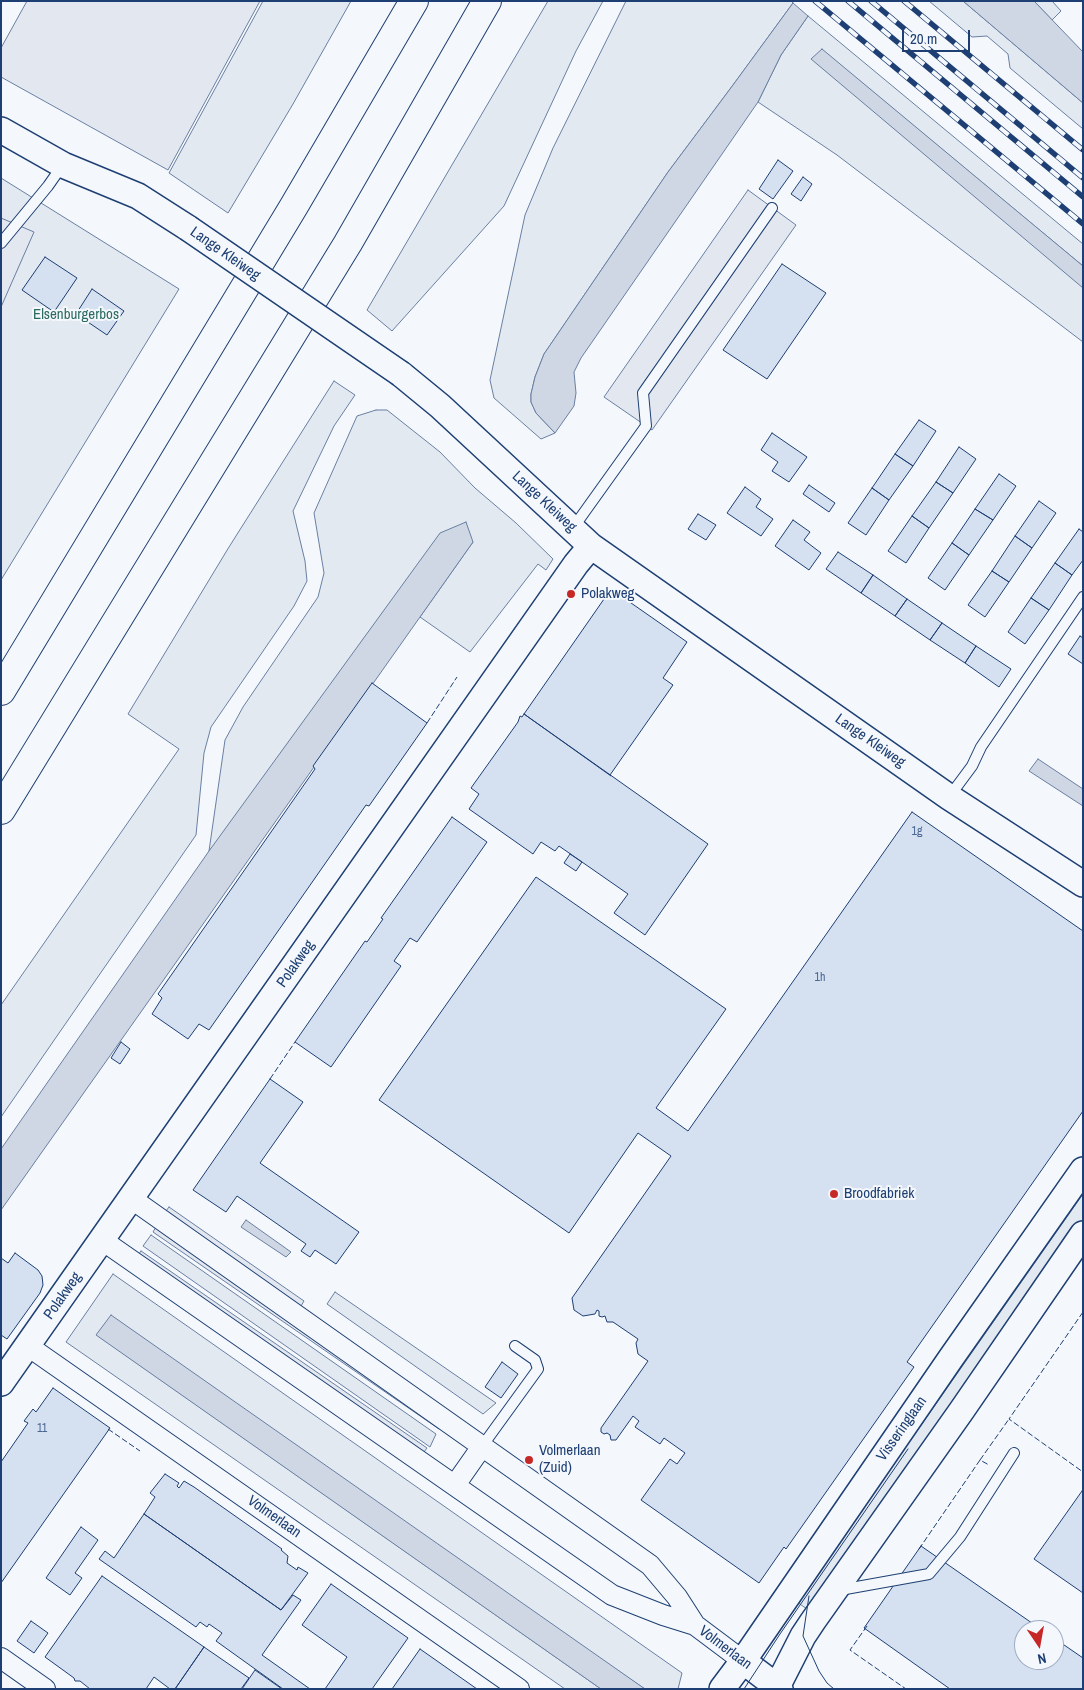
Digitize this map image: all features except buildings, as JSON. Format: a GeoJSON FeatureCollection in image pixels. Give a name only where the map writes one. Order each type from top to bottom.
{"type":"FeatureCollection","features":[{"type":"Feature","properties":{"kind":"highway"},"geometry":{"type":"LineString","coordinates":[[1,691],[294,206],[414,1]]}},
{"type":"Feature","properties":{"kind":"highway"},"geometry":{"type":"LineString","coordinates":[[1,810],[348,243],[487,1]]}},
{"type":"Feature","properties":{"kind":"street","name":"Lange Kleiweg"},"geometry":{"type":"LineString","coordinates":[[1,130],[63,165],[138,196],[188,228],[401,374],[440,406],[591,546],[950,797],[1083,884]]}},
{"type":"Feature","properties":{"kind":"street","name":"Polakweg"},"geometry":{"type":"LineString","coordinates":[[1,1383],[132,1199],[570,572],[591,546]]}},
{"type":"Feature","properties":{"kind":"street","name":"Visseringlaan"},"geometry":{"type":"LineString","coordinates":[[722,1689],[1083,1170]]}},
{"type":"Feature","properties":{"kind":"street","name":"Volmerlaan"},"geometry":{"type":"LineString","coordinates":[[132,1199],[650,1565],[677,1597],[695,1625]]}},
{"type":"Feature","properties":{"kind":"street"},"geometry":{"type":"LineString","coordinates":[[778,1688],[803,1636],[1083,1234]]}},
{"type":"Feature","properties":{"kind":"street","name":"Volmerlaan"},"geometry":{"type":"LineString","coordinates":[[102,1240],[612,1595],[695,1625],[778,1688]]}},
{"type":"Feature","properties":{"kind":"street","name":"Volmerlaan"},"geometry":{"type":"LineString","coordinates":[[28,1346],[519,1689]]}},
{"type":"Feature","properties":{"kind":"street"},"geometry":{"type":"LineString","coordinates":[[455,1485],[483,1446]]}},
{"type":"Feature","properties":{"kind":"street"},"geometry":{"type":"LineString","coordinates":[[1,1658],[45,1689]]}},
{"type":"Feature","properties":{"kind":"lane"},"geometry":{"type":"LineString","coordinates":[[1,243],[63,165]]}},
{"type":"Feature","properties":{"kind":"lane"},"geometry":{"type":"LineString","coordinates":[[573,529],[646,426],[644,393],[772,208]]}},
{"type":"Feature","properties":{"kind":"lane"},"geometry":{"type":"LineString","coordinates":[[950,797],[972,766],[981,747],[1083,597]]}},
{"type":"Feature","properties":{"kind":"lane"},"geometry":{"type":"LineString","coordinates":[[483,1446],[538,1369],[535,1360],[515,1346]]}},
{"type":"Feature","properties":{"kind":"lane"},"geometry":{"type":"LineString","coordinates":[[834,1591],[930,1574],[960,1537],[1014,1453]]}},
{"type":"Feature","properties":{"kind":"green space"},"geometry":{"type":"Polygon","coordinates":[[[263,1],[351,1],[293,104],[228,213],[169,173],[263,1]]]}},
{"type":"Feature","properties":{"kind":"green space"},"geometry":{"type":"Polygon","coordinates":[[[548,1],[603,1],[576,51],[504,206],[392,331],[367,310],[548,1]]]}},
{"type":"Feature","properties":{"kind":"green space"},"geometry":{"type":"Polygon","coordinates":[[[626,1],[791,1],[793,3],[668,172],[544,354],[535,377],[531,402],[536,413],[555,433],[541,439],[494,398],[490,380],[525,215],[553,148],[626,1]]]}},
{"type":"Feature","properties":{"kind":"green space"},"geometry":{"type":"Polygon","coordinates":[[[929,1],[963,1],[1083,103],[1083,129],[1010,68],[1008,54],[987,36],[972,37],[929,1]]]}},
{"type":"Feature","properties":{"kind":"green space"},"geometry":{"type":"Polygon","coordinates":[[[1034,1],[1052,1],[1061,11],[1052,20],[1034,1]]]}},
{"type":"Feature","properties":{"kind":"green space"},"geometry":{"type":"Polygon","coordinates":[[[808,16],[1083,244],[1083,266],[821,49],[1083,275],[1083,342],[837,155],[758,102],[781,55],[808,16]]]}},
{"type":"Feature","properties":{"kind":"green space","name":"Elsenburgerbos"},"geometry":{"type":"Polygon","coordinates":[[[1,178],[179,289],[1,580],[1,178]]]}},
{"type":"Feature","properties":{"kind":"green space"},"geometry":{"type":"Polygon","coordinates":[[[334,381],[355,395],[334,426],[293,511],[305,561],[307,581],[294,606],[211,727],[204,753],[196,835],[1,1117],[1,1005],[179,749],[128,714],[229,547],[334,381]]]}},
{"type":"Feature","properties":{"kind":"green space"},"geometry":{"type":"Polygon","coordinates":[[[376,410],[387,410],[440,452],[475,488],[516,523],[553,559],[546,570],[538,564],[470,652],[420,617],[473,542],[209,851],[225,740],[243,707],[318,597],[324,573],[314,513],[357,416],[376,410]]]}},
{"type":"Feature","properties":{"kind":"green space"},"geometry":{"type":"Polygon","coordinates":[[[1083,1194],[1083,1230],[814,1614],[797,1602],[1083,1194]]]}},
{"type":"Feature","properties":{"kind":"green space"},"geometry":{"type":"Polygon","coordinates":[[[151,1235],[436,1434],[430,1447],[143,1246],[151,1235]]]}},
{"type":"Feature","properties":{"kind":"green space"},"geometry":{"type":"Polygon","coordinates":[[[113,1274],[682,1673],[678,1689],[645,1689],[104,1325],[97,1335],[601,1689],[565,1689],[66,1342],[113,1274]]]}},
{"type":"Feature","properties":{"kind":"green space"},"geometry":{"type":"Polygon","coordinates":[[[335,1292],[496,1403],[483,1414],[327,1304],[335,1292]]]}},
{"type":"Feature","properties":{"kind":"shaded area"},"geometry":{"type":"Polygon","coordinates":[[[27,1],[260,1],[168,170],[1,77],[1,48],[27,1]]]}},
{"type":"Feature","properties":{"kind":"shaded area"},"geometry":{"type":"Polygon","coordinates":[[[963,1],[1034,1],[1083,52],[1083,103],[963,1]]]}},
{"type":"Feature","properties":{"kind":"shaded area"},"geometry":{"type":"Polygon","coordinates":[[[793,3],[808,16],[781,55],[758,102],[581,358],[574,372],[576,393],[574,406],[555,433],[536,413],[531,402],[535,377],[544,354],[668,172],[793,3]]]}},
{"type":"Feature","properties":{"kind":"shaded area"},"geometry":{"type":"Polygon","coordinates":[[[822,49],[1083,266],[1083,288],[811,59],[822,49]]]}},
{"type":"Feature","properties":{"kind":"shaded area"},"geometry":{"type":"Polygon","coordinates":[[[748,190],[796,225],[652,430],[604,397],[748,190]]]}},
{"type":"Feature","properties":{"kind":"shaded area"},"geometry":{"type":"Polygon","coordinates":[[[1,218],[34,232],[1,307],[1,218]]]}},
{"type":"Feature","properties":{"kind":"shaded area"},"geometry":{"type":"Polygon","coordinates":[[[466,522],[473,542],[1,1210],[1,1149],[209,851],[440,533],[466,522]]]}},
{"type":"Feature","properties":{"kind":"shaded area"},"geometry":{"type":"Polygon","coordinates":[[[1038,759],[1083,789],[1083,806],[1029,771],[1038,759]]]}},
{"type":"Feature","properties":{"kind":"shaded area"},"geometry":{"type":"Polygon","coordinates":[[[169,1207],[304,1301],[301,1306],[166,1211],[169,1207]]]}},
{"type":"Feature","properties":{"kind":"shaded area"},"geometry":{"type":"Polygon","coordinates":[[[246,1220],[291,1252],[286,1257],[241,1227],[246,1220]]]}},
{"type":"Feature","properties":{"kind":"shaded area"},"geometry":{"type":"Polygon","coordinates":[[[156,1227],[442,1425],[439,1429],[153,1232],[156,1227]]]}},
{"type":"Feature","properties":{"kind":"shaded area"},"geometry":{"type":"Polygon","coordinates":[[[141,1251],[427,1448],[424,1452],[138,1255],[141,1251]]]}},
{"type":"Feature","properties":{"kind":"shaded area"},"geometry":{"type":"Polygon","coordinates":[[[111,1315],[645,1689],[601,1689],[96,1335],[111,1315]]]}},
{"type":"Feature","properties":{"kind":"tram line"},"geometry":{"type":"LineString","coordinates":[[744,1689],[908,1449]]}},
{"type":"Feature","properties":{"kind":"tram line"},"geometry":{"type":"LineString","coordinates":[[809,1596],[803,1636],[819,1671],[827,1683],[834,1689]]}},
{"type":"Feature","properties":{"kind":"railway"},"geometry":{"type":"LineString","coordinates":[[815,1],[1083,224]]}},
{"type":"Feature","properties":{"kind":"railway"},"geometry":{"type":"LineString","coordinates":[[848,1],[1083,197]]}},
{"type":"Feature","properties":{"kind":"railway"},"geometry":{"type":"LineString","coordinates":[[871,1],[1083,178]]}},
{"type":"Feature","properties":{"kind":"railway"},"geometry":{"type":"LineString","coordinates":[[904,1],[1083,150]]}},
{"type":"Feature","properties":{"kind":"fence"},"geometry":{"type":"LineString","coordinates":[[427,723],[457,677]]}},
{"type":"Feature","properties":{"kind":"fence"},"geometry":{"type":"LineString","coordinates":[[270,1079],[295,1042]]}},
{"type":"Feature","properties":{"kind":"fence"},"geometry":{"type":"LineString","coordinates":[[1083,1312],[1009,1419],[1083,1472]]}},
{"type":"Feature","properties":{"kind":"fence"},"geometry":{"type":"LineString","coordinates":[[980,1460],[1009,1419]]}},
{"type":"Feature","properties":{"kind":"fence"},"geometry":{"type":"LineString","coordinates":[[108,1429],[140,1451]]}},
{"type":"Feature","properties":{"kind":"fence"},"geometry":{"type":"LineString","coordinates":[[919,1549],[980,1460],[989,1465]]}},
{"type":"Feature","properties":{"kind":"fence"},"geometry":{"type":"LineString","coordinates":[[867,1626],[850,1650],[906,1689]]}},
{"type":"Feature","properties":{"kind":"place","name":"Polakweg"},"geometry":{"type":"Point","coordinates":[571,594]}},
{"type":"Feature","properties":{"kind":"place","name":"Broodfabriek"},"geometry":{"type":"Point","coordinates":[834,1194]}},
{"type":"Feature","properties":{"kind":"place","name":"Volmerlaan (Zuid)"},"geometry":{"type":"Point","coordinates":[529,1460]}}]}
